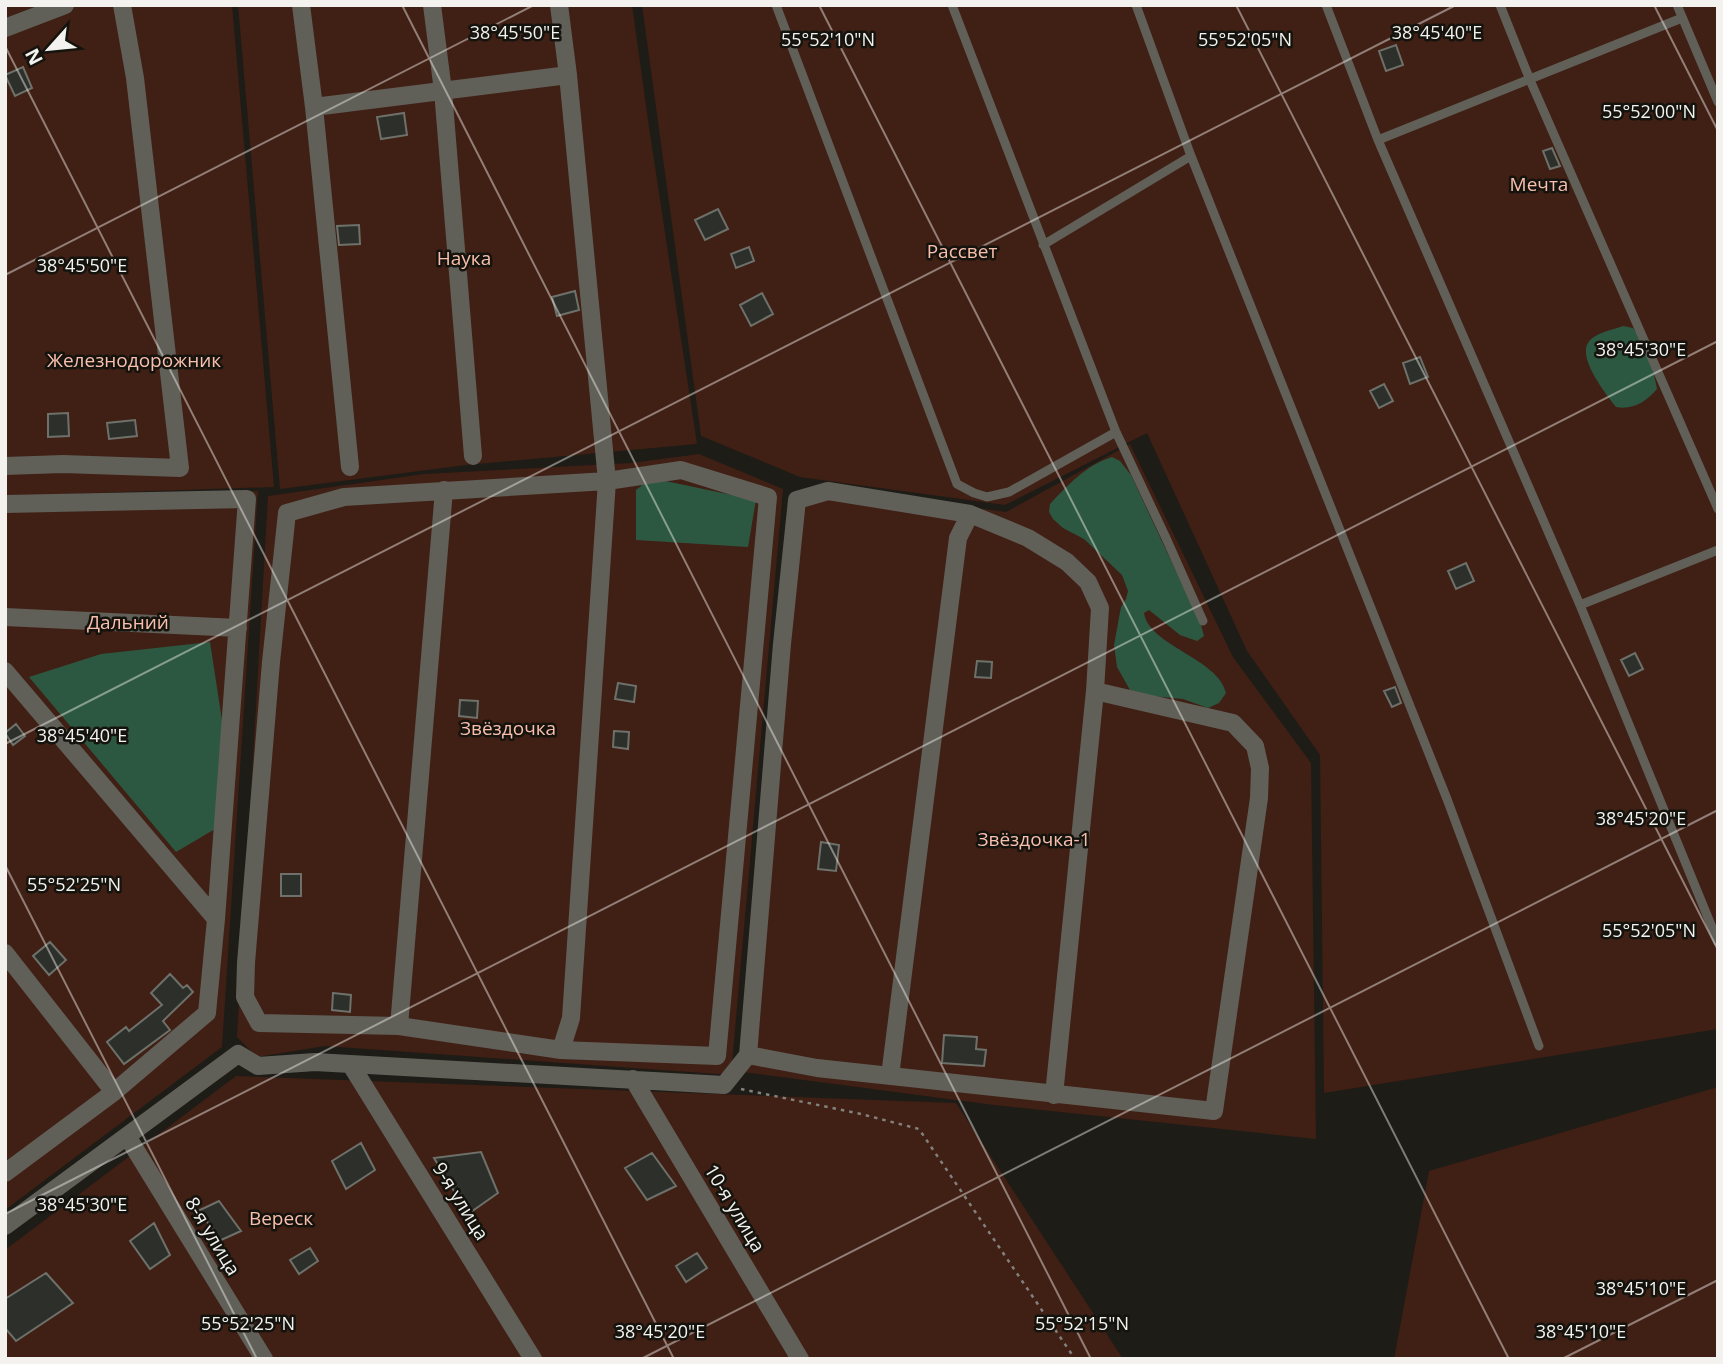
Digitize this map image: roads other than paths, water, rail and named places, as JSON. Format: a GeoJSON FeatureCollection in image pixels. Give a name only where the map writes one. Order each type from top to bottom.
{"type":"FeatureCollection","features":[{"type":"Feature","properties":{"kind":"street"},"geometry":{"type":"LineString","coordinates":[[5,28],[65,5]]}},
{"type":"Feature","properties":{"kind":"street"},"geometry":{"type":"LineString","coordinates":[[5,466],[63,464],[180,467],[135,78],[122,5]]}},
{"type":"Feature","properties":{"kind":"street"},"geometry":{"type":"LineString","coordinates":[[301,5],[314,107],[350,467]]}},
{"type":"Feature","properties":{"kind":"street"},"geometry":{"type":"LineString","coordinates":[[432,5],[443,91],[473,456]]}},
{"type":"Feature","properties":{"kind":"street"},"geometry":{"type":"LineString","coordinates":[[559,5],[607,481],[570,1018],[561,1050]]}},
{"type":"Feature","properties":{"kind":"street"},"geometry":{"type":"LineString","coordinates":[[314,107],[568,75]]}},
{"type":"Feature","properties":{"kind":"street"},"geometry":{"type":"LineString","coordinates":[[681,470],[768,497],[716,1056],[561,1050],[399,1026],[258,1023],[245,997],[270,676],[287,513],[344,497],[607,481],[681,470]]}},
{"type":"Feature","properties":{"kind":"street"},"geometry":{"type":"LineString","coordinates":[[399,1026],[444,490]]}},
{"type":"Feature","properties":{"kind":"street"},"geometry":{"type":"LineString","coordinates":[[5,1226],[238,1054],[258,1066],[315,1062],[724,1085],[747,1055],[797,500],[828,491],[970,514],[1028,538],[1067,562],[1088,583],[1100,608],[1095,691],[1054,1095]]}},
{"type":"Feature","properties":{"kind":"street"},"geometry":{"type":"LineString","coordinates":[[5,505],[247,499],[207,1013],[114,1092],[5,1174]]}},
{"type":"Feature","properties":{"kind":"street"},"geometry":{"type":"LineString","coordinates":[[890,1076],[958,538],[970,514]]}},
{"type":"Feature","properties":{"kind":"street"},"geometry":{"type":"LineString","coordinates":[[5,617],[238,628]]}},
{"type":"Feature","properties":{"kind":"street"},"geometry":{"type":"LineString","coordinates":[[5,671],[216,919]]}},
{"type":"Feature","properties":{"kind":"street"},"geometry":{"type":"LineString","coordinates":[[747,1055],[817,1068],[1214,1111],[1259,798],[1260,768],[1255,746],[1233,723],[1095,691]]}},
{"type":"Feature","properties":{"kind":"street"},"geometry":{"type":"LineString","coordinates":[[5,953],[114,1092]]}},
{"type":"Feature","properties":{"kind":"street","name":"9-я улица"},"geometry":{"type":"LineString","coordinates":[[351,1065],[533,1359]]}},
{"type":"Feature","properties":{"kind":"street","name":"10-я улица"},"geometry":{"type":"LineString","coordinates":[[633,1079],[800,1359]]}},
{"type":"Feature","properties":{"kind":"street","name":"8-я улица"},"geometry":{"type":"LineString","coordinates":[[127,1136],[264,1359]]}},
{"type":"Feature","properties":{"kind":"lane"},"geometry":{"type":"LineString","coordinates":[[776,5],[957,484],[987,498],[1009,492],[1116,432]]}},
{"type":"Feature","properties":{"kind":"lane"},"geometry":{"type":"LineString","coordinates":[[952,5],[1116,432],[1203,621]]}},
{"type":"Feature","properties":{"kind":"lane"},"geometry":{"type":"LineString","coordinates":[[1136,5],[1191,156],[1447,799],[1539,1045]]}},
{"type":"Feature","properties":{"kind":"lane"},"geometry":{"type":"LineString","coordinates":[[1326,5],[1378,140],[1580,604],[1718,942]]}},
{"type":"Feature","properties":{"kind":"lane"},"geometry":{"type":"LineString","coordinates":[[1500,5],[1530,80],[1718,509]]}},
{"type":"Feature","properties":{"kind":"lane"},"geometry":{"type":"LineString","coordinates":[[1676,5],[1718,102]]}},
{"type":"Feature","properties":{"kind":"lane"},"geometry":{"type":"LineString","coordinates":[[1378,140],[1682,18]]}},
{"type":"Feature","properties":{"kind":"lane"},"geometry":{"type":"LineString","coordinates":[[1043,245],[1191,156]]}},
{"type":"Feature","properties":{"kind":"lane"},"geometry":{"type":"LineString","coordinates":[[1580,604],[1718,550]]}},
{"type":"Feature","properties":{"kind":"park label","name":"Мечта"},"geometry":{"type":"Point","coordinates":[1539,184]}},
{"type":"Feature","properties":{"kind":"park label","name":"Рассвет"},"geometry":{"type":"Point","coordinates":[962,251]}},
{"type":"Feature","properties":{"kind":"park label","name":"Наука"},"geometry":{"type":"Point","coordinates":[464,258]}},
{"type":"Feature","properties":{"kind":"park label","name":"Железнодорожник"},"geometry":{"type":"Point","coordinates":[134,360]}},
{"type":"Feature","properties":{"kind":"park label","name":"Дальний"},"geometry":{"type":"Point","coordinates":[128,622]}},
{"type":"Feature","properties":{"kind":"park label","name":"Звёздочка"},"geometry":{"type":"Point","coordinates":[508,728]}},
{"type":"Feature","properties":{"kind":"park label","name":"Звёздочка-1"},"geometry":{"type":"Point","coordinates":[1034,839]}},
{"type":"Feature","properties":{"kind":"park label","name":"Вереск"},"geometry":{"type":"Point","coordinates":[281,1218]}}]}
